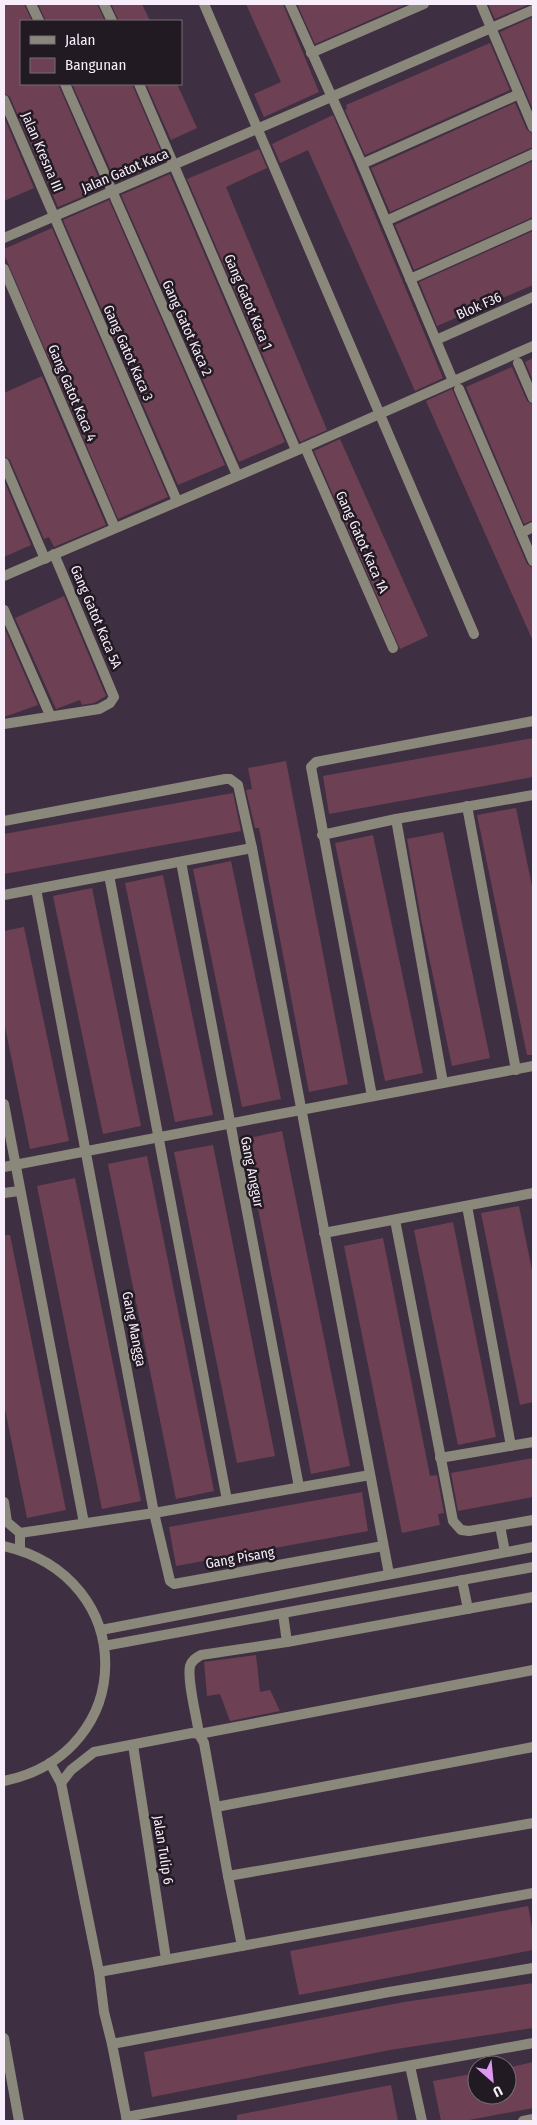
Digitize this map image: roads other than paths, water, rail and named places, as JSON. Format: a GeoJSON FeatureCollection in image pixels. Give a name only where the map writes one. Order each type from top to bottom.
{"type":"FeatureCollection","features":[{"type":"Feature","properties":{"kind":"street"},"geometry":{"type":"LineString","coordinates":[[31,4],[39,20]]}},
{"type":"Feature","properties":{"kind":"street"},"geometry":{"type":"LineString","coordinates":[[104,4],[112,20]]}},
{"type":"Feature","properties":{"kind":"street"},"geometry":{"type":"LineString","coordinates":[[204,4],[474,634]]}},
{"type":"Feature","properties":{"kind":"street"},"geometry":{"type":"LineString","coordinates":[[290,4],[362,164],[533,562]]}},
{"type":"Feature","properties":{"kind":"street"},"geometry":{"type":"LineString","coordinates":[[311,53],[424,4]]}},
{"type":"Feature","properties":{"kind":"street"},"geometry":{"type":"LineString","coordinates":[[481,4],[533,127]]}},
{"type":"Feature","properties":{"kind":"street","name":"Jalan Gatot Kaca"},"geometry":{"type":"LineString","coordinates":[[4,238],[533,10]]}},
{"type":"Feature","properties":{"kind":"street","name":"Gang Gatot Kaca 2"},"geometry":{"type":"LineString","coordinates":[[65,85],[237,475]]}},
{"type":"Feature","properties":{"kind":"street","name":"Gang Gatot Kaca 1"},"geometry":{"type":"LineString","coordinates":[[139,85],[300,448]]}},
{"type":"Feature","properties":{"kind":"street"},"geometry":{"type":"LineString","coordinates":[[362,164],[519,94]]}},
{"type":"Feature","properties":{"kind":"street","name":"Jalan Kresna III"},"geometry":{"type":"LineString","coordinates":[[4,100],[54,216]]}},
{"type":"Feature","properties":{"kind":"street"},"geometry":{"type":"LineString","coordinates":[[386,221],[533,154]]}},
{"type":"Feature","properties":{"kind":"street","name":"Gang Gatot Kaca 3"},"geometry":{"type":"LineString","coordinates":[[54,216],[178,501]]}},
{"type":"Feature","properties":{"kind":"street"},"geometry":{"type":"LineString","coordinates":[[410,279],[533,224]]}},
{"type":"Feature","properties":{"kind":"street","name":"Gang Gatot Kaca 4"},"geometry":{"type":"LineString","coordinates":[[4,268],[115,528]]}},
{"type":"Feature","properties":{"kind":"street","name":"Blok F36"},"geometry":{"type":"LineString","coordinates":[[436,340],[533,297]]}},
{"type":"Feature","properties":{"kind":"street"},"geometry":{"type":"LineString","coordinates":[[4,576],[380,414],[456,385],[533,346]]}},
{"type":"Feature","properties":{"kind":"street"},"geometry":{"type":"LineString","coordinates":[[518,363],[533,398]]}},
{"type":"Feature","properties":{"kind":"street","name":"Gang Gatot Kaca 1A"},"geometry":{"type":"LineString","coordinates":[[300,448],[393,648]]}},
{"type":"Feature","properties":{"kind":"street","name":"Gang Gatot Kaca 5A"},"geometry":{"type":"LineString","coordinates":[[4,463],[114,697],[99,709],[50,715]]}},
{"type":"Feature","properties":{"kind":"street"},"geometry":{"type":"LineString","coordinates":[[521,533],[533,527]]}},
{"type":"Feature","properties":{"kind":"street"},"geometry":{"type":"LineString","coordinates":[[4,610],[50,715],[4,724]]}},
{"type":"Feature","properties":{"kind":"street"},"geometry":{"type":"LineString","coordinates":[[372,1096],[322,835],[311,767],[316,762],[533,721]]}},
{"type":"Feature","properties":{"kind":"street"},"geometry":{"type":"LineString","coordinates":[[4,821],[230,779],[238,785],[252,848],[389,1574]]}},
{"type":"Feature","properties":{"kind":"street"},"geometry":{"type":"LineString","coordinates":[[322,835],[466,806],[533,796]]}},
{"type":"Feature","properties":{"kind":"street"},"geometry":{"type":"LineString","coordinates":[[466,806],[516,1070]]}},
{"type":"Feature","properties":{"kind":"street"},"geometry":{"type":"LineString","coordinates":[[396,819],[443,1083]]}},
{"type":"Feature","properties":{"kind":"street"},"geometry":{"type":"LineString","coordinates":[[4,895],[252,848]]}},
{"type":"Feature","properties":{"kind":"street","name":"Gang Anggur"},"geometry":{"type":"LineString","coordinates":[[181,862],[299,1487]]}},
{"type":"Feature","properties":{"kind":"street"},"geometry":{"type":"LineString","coordinates":[[109,875],[227,1500]]}},
{"type":"Feature","properties":{"kind":"street","name":"Gang Mangga"},"geometry":{"type":"LineString","coordinates":[[36,889],[154,1513]]}},
{"type":"Feature","properties":{"kind":"street"},"geometry":{"type":"LineString","coordinates":[[4,1167],[533,1066]]}},
{"type":"Feature","properties":{"kind":"street"},"geometry":{"type":"LineString","coordinates":[[4,1104],[7,1142],[15,1165],[84,1523]]}},
{"type":"Feature","properties":{"kind":"street"},"geometry":{"type":"LineString","coordinates":[[4,1193],[20,1191]]}},
{"type":"Feature","properties":{"kind":"street"},"geometry":{"type":"LineString","coordinates":[[324,1233],[533,1193]]}},
{"type":"Feature","properties":{"kind":"street"},"geometry":{"type":"LineString","coordinates":[[467,1206],[511,1446]]}},
{"type":"Feature","properties":{"kind":"street"},"geometry":{"type":"LineString","coordinates":[[394,1220],[453,1522],[461,1530],[469,1531],[533,1520]]}},
{"type":"Feature","properties":{"kind":"street"},"geometry":{"type":"LineString","coordinates":[[440,1458],[533,1442]]}},
{"type":"Feature","properties":{"kind":"street"},"geometry":{"type":"LineString","coordinates":[[4,1546],[84,1523],[154,1513],[370,1475]]}},
{"type":"Feature","properties":{"kind":"street"},"geometry":{"type":"LineString","coordinates":[[4,1502],[7,1522],[20,1541],[70,1579],[87,1599],[100,1630],[104,1646],[104,1680],[94,1713],[76,1741],[50,1763],[35,1772],[4,1781]]}},
{"type":"Feature","properties":{"kind":"street","name":"Gang Pisang"},"geometry":{"type":"LineString","coordinates":[[154,1513],[170,1581],[174,1584],[383,1546]]}},
{"type":"Feature","properties":{"kind":"street"},"geometry":{"type":"LineString","coordinates":[[500,1526],[505,1552]]}},
{"type":"Feature","properties":{"kind":"street"},"geometry":{"type":"LineString","coordinates":[[100,1630],[533,1546]]}},
{"type":"Feature","properties":{"kind":"street"},"geometry":{"type":"LineString","coordinates":[[104,1646],[533,1567]]}},
{"type":"Feature","properties":{"kind":"street"},"geometry":{"type":"LineString","coordinates":[[462,1580],[468,1609]]}},
{"type":"Feature","properties":{"kind":"street"},"geometry":{"type":"LineString","coordinates":[[242,1946],[204,1743],[199,1734],[190,1680],[190,1667],[193,1660],[201,1655],[287,1642],[533,1597]]}},
{"type":"Feature","properties":{"kind":"street"},"geometry":{"type":"LineString","coordinates":[[283,1614],[287,1642]]}},
{"type":"Feature","properties":{"kind":"street"},"geometry":{"type":"LineString","coordinates":[[61,1783],[70,1770],[94,1752],[192,1733],[199,1734],[533,1670]]}},
{"type":"Feature","properties":{"kind":"street","name":"Jalan Tulip 6"},"geometry":{"type":"LineString","coordinates":[[133,1745],[166,1960]]}},
{"type":"Feature","properties":{"kind":"street"},"geometry":{"type":"LineString","coordinates":[[216,1807],[533,1747]]}},
{"type":"Feature","properties":{"kind":"street"},"geometry":{"type":"LineString","coordinates":[[50,1763],[61,1783],[126,2119],[533,2044]]}},
{"type":"Feature","properties":{"kind":"street"},"geometry":{"type":"LineString","coordinates":[[228,1876],[533,1823]]}},
{"type":"Feature","properties":{"kind":"street"},"geometry":{"type":"LineString","coordinates":[[98,1972],[533,1893]]}},
{"type":"Feature","properties":{"kind":"street"},"geometry":{"type":"LineString","coordinates":[[112,2044],[389,1992],[533,1968]]}},
{"type":"Feature","properties":{"kind":"street"},"geometry":{"type":"LineString","coordinates":[[4,2038],[19,2121]]}},
{"type":"Feature","properties":{"kind":"street"},"geometry":{"type":"LineString","coordinates":[[410,2066],[422,2121]]}},
{"type":"Feature","properties":{"kind":"street"},"geometry":{"type":"LineString","coordinates":[[523,2121],[533,2119]]}}]}
